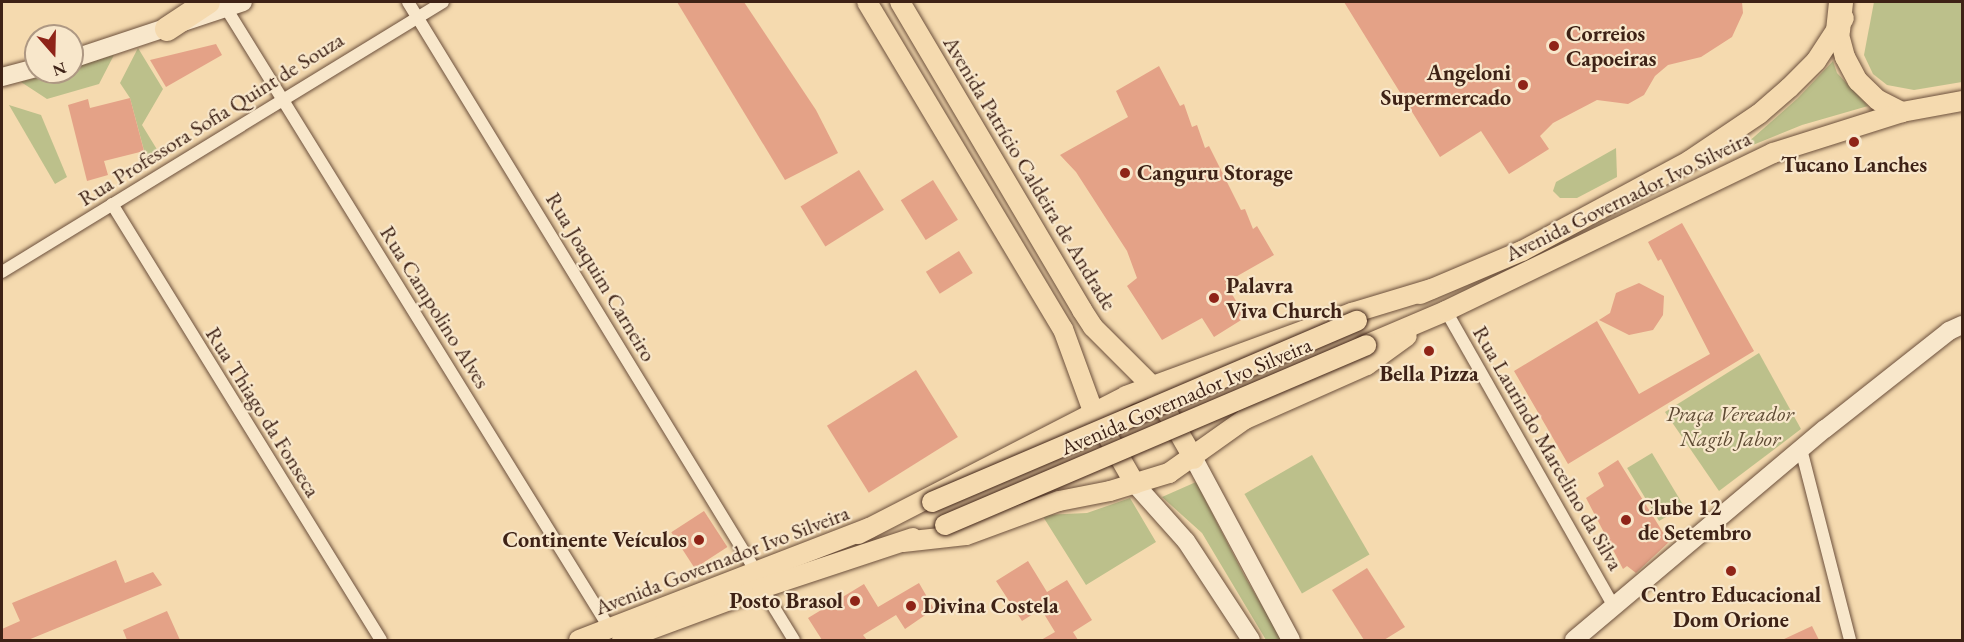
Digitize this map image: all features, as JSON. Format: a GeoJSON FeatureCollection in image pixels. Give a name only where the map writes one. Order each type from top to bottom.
{"type":"FeatureCollection","features":[{"type":"Feature","properties":{"kind":"highway"},"geometry":{"type":"LineString","coordinates":[[1838,31],[1841,2]]}},
{"type":"Feature","properties":{"kind":"highway"},"geometry":{"type":"LineString","coordinates":[[166,29],[217,5]]}},
{"type":"Feature","properties":{"kind":"main road"},"geometry":{"type":"LineString","coordinates":[[217,5],[243,2]]}},
{"type":"Feature","properties":{"kind":"main road"},"geometry":{"type":"LineString","coordinates":[[867,2],[1063,329],[1093,411],[1135,484],[1186,541],[1251,640]]}},
{"type":"Feature","properties":{"kind":"main road","name":"Avenida Patrício Caldeira de Andrade"},"geometry":{"type":"LineString","coordinates":[[900,2],[1093,327],[1152,386],[1291,640]]}},
{"type":"Feature","properties":{"kind":"main road","name":"Avenida Governador Ivo Silveira"},"geometry":{"type":"LineString","coordinates":[[579,640],[616,635],[760,581],[858,534],[1522,251],[1689,160],[1759,114],[1816,61],[1838,31],[1851,2]]}},
{"type":"Feature","properties":{"kind":"main road"},"geometry":{"type":"LineString","coordinates":[[84,55],[166,29]]}},
{"type":"Feature","properties":{"kind":"main road"},"geometry":{"type":"LineString","coordinates":[[1838,31],[1845,57],[1858,81],[1878,100],[1902,112]]}},
{"type":"Feature","properties":{"kind":"main road"},"geometry":{"type":"LineString","coordinates":[[2,77],[24,71]]}},
{"type":"Feature","properties":{"kind":"main road","name":"Avenida Governador Ivo Silveira"},"geometry":{"type":"LineString","coordinates":[[760,581],[903,542],[945,525],[1439,314],[1773,153],[1902,112],[1962,101]]}},
{"type":"Feature","properties":{"kind":"main road"},"geometry":{"type":"LineString","coordinates":[[858,534],[1093,411],[1152,386],[1352,313],[1431,289]]}},
{"type":"Feature","properties":{"kind":"main road"},"geometry":{"type":"LineString","coordinates":[[903,542],[966,535],[1059,501],[1135,484],[1194,459],[1245,419],[1367,365],[1439,314]]}},
{"type":"Feature","properties":{"kind":"main road"},"geometry":{"type":"LineString","coordinates":[[1574,640],[1801,449],[1949,331],[1962,326]]}},
{"type":"Feature","properties":{"kind":"street","name":"Rua Joaquim Carneiro"},"geometry":{"type":"LineString","coordinates":[[408,2],[794,640]]}},
{"type":"Feature","properties":{"kind":"street","name":"Rua Professora Sofia Quint de Souza"},"geometry":{"type":"LineString","coordinates":[[2,272],[443,2]]}},
{"type":"Feature","properties":{"kind":"street","name":"Rua Campolino Alves"},"geometry":{"type":"LineString","coordinates":[[217,5],[282,100],[616,635]]}},
{"type":"Feature","properties":{"kind":"street","name":"Rua Thiago da Fonseca"},"geometry":{"type":"LineString","coordinates":[[112,204],[381,640]]}},
{"type":"Feature","properties":{"kind":"street","name":"Rua Laurindo Marcelino da Silva"},"geometry":{"type":"LineString","coordinates":[[1439,314],[1613,605]]}},
{"type":"Feature","properties":{"kind":"street"},"geometry":{"type":"LineString","coordinates":[[1801,449],[1850,640]]}},
{"type":"Feature","properties":{"kind":"green space"},"geometry":{"type":"Polygon","coordinates":[[[1874,2],[1962,2],[1962,82],[1914,90],[1887,85],[1873,74],[1864,55],[1874,2]]]}},
{"type":"Feature","properties":{"kind":"green space"},"geometry":{"type":"Polygon","coordinates":[[[138,48],[163,89],[142,125],[161,156],[146,158],[130,98],[120,83],[138,48]]]}},
{"type":"Feature","properties":{"kind":"green space"},"geometry":{"type":"Polygon","coordinates":[[[114,55],[99,84],[47,99],[24,84],[84,84],[84,64],[114,55]]]}},
{"type":"Feature","properties":{"kind":"green space"},"geometry":{"type":"Polygon","coordinates":[[[1833,61],[1837,73],[1868,106],[1802,125],[1738,151],[1798,98],[1833,61]]]}},
{"type":"Feature","properties":{"kind":"green space"},"geometry":{"type":"Polygon","coordinates":[[[9,105],[41,115],[67,177],[55,184],[9,105]]]}},
{"type":"Feature","properties":{"kind":"green space"},"geometry":{"type":"Polygon","coordinates":[[[1616,148],[1617,177],[1577,198],[1560,198],[1553,191],[1556,182],[1616,148]]]}},
{"type":"Feature","properties":{"kind":"green space","name":"Praça Vereador Nagib Jabor"},"geometry":{"type":"Polygon","coordinates":[[[1759,353],[1801,429],[1719,491],[1665,412],[1759,353]]]}},
{"type":"Feature","properties":{"kind":"green space"},"geometry":{"type":"Polygon","coordinates":[[[1652,453],[1684,506],[1659,521],[1627,468],[1652,453]]]}},
{"type":"Feature","properties":{"kind":"green space"},"geometry":{"type":"Polygon","coordinates":[[[1312,455],[1370,555],[1302,594],[1244,494],[1312,455]]]}},
{"type":"Feature","properties":{"kind":"green space"},"geometry":{"type":"Polygon","coordinates":[[[1196,482],[1244,575],[1282,640],[1266,640],[1202,533],[1162,497],[1196,482]]]}},
{"type":"Feature","properties":{"kind":"green space"},"geometry":{"type":"Polygon","coordinates":[[[1130,498],[1156,542],[1086,585],[1042,515],[1087,513],[1130,498]]]}},
{"type":"Feature","properties":{"kind":"building"},"geometry":{"type":"Polygon","coordinates":[[[677,2],[744,2],[816,110],[838,153],[785,180],[677,2]]]}},
{"type":"Feature","properties":{"kind":"building","name":"Angeloni Supermercado"},"geometry":{"type":"Polygon","coordinates":[[[1344,2],[1742,2],[1743,13],[1732,37],[1701,57],[1668,65],[1655,76],[1644,95],[1628,104],[1597,100],[1553,123],[1540,136],[1549,149],[1509,174],[1481,131],[1440,157],[1344,2]]]}},
{"type":"Feature","properties":{"kind":"building"},"geometry":{"type":"Polygon","coordinates":[[[216,44],[222,55],[166,87],[150,60],[216,44]]]}},
{"type":"Feature","properties":{"kind":"building"},"geometry":{"type":"Polygon","coordinates":[[[1159,66],[1180,106],[1184,104],[1192,127],[1197,125],[1205,148],[1209,146],[1241,210],[1245,209],[1253,229],[1257,226],[1274,255],[1225,283],[1246,317],[1214,337],[1202,318],[1162,340],[1127,286],[1137,278],[1127,251],[1076,172],[1060,155],[1128,117],[1116,91],[1159,66]]]}},
{"type":"Feature","properties":{"kind":"building"},"geometry":{"type":"Polygon","coordinates":[[[130,98],[144,151],[104,161],[108,175],[87,181],[68,105],[88,99],[90,108],[130,98]]]}},
{"type":"Feature","properties":{"kind":"building"},"geometry":{"type":"Polygon","coordinates":[[[859,170],[884,210],[825,246],[800,207],[859,170]]]}},
{"type":"Feature","properties":{"kind":"building"},"geometry":{"type":"Polygon","coordinates":[[[933,180],[958,220],[926,240],[901,200],[933,180]]]}},
{"type":"Feature","properties":{"kind":"building"},"geometry":{"type":"Polygon","coordinates":[[[1682,223],[1754,351],[1568,464],[1514,371],[1597,321],[1639,394],[1710,354],[1661,259],[1658,261],[1648,242],[1682,223]]]}},
{"type":"Feature","properties":{"kind":"building"},"geometry":{"type":"Polygon","coordinates":[[[959,251],[973,273],[940,294],[926,272],[959,251]]]}},
{"type":"Feature","properties":{"kind":"building"},"geometry":{"type":"Polygon","coordinates":[[[1639,283],[1664,296],[1663,315],[1653,330],[1629,335],[1599,320],[1610,313],[1616,293],[1639,283]]]}},
{"type":"Feature","properties":{"kind":"building"},"geometry":{"type":"Polygon","coordinates":[[[916,370],[958,437],[869,493],[827,426],[916,370]]]}},
{"type":"Feature","properties":{"kind":"building","name":"Clube 12 de Setembro"},"geometry":{"type":"Polygon","coordinates":[[[1618,460],[1669,542],[1636,573],[1627,566],[1623,569],[1586,498],[1604,486],[1598,473],[1618,460]]]}},
{"type":"Feature","properties":{"kind":"building","name":"Continente Veículos"},"geometry":{"type":"Polygon","coordinates":[[[704,511],[727,547],[695,568],[671,532],[704,511]]]}},
{"type":"Feature","properties":{"kind":"building"},"geometry":{"type":"Polygon","coordinates":[[[116,560],[125,583],[153,572],[162,585],[28,640],[2,640],[2,629],[20,621],[12,603],[116,560]]]}},
{"type":"Feature","properties":{"kind":"building"},"geometry":{"type":"Polygon","coordinates":[[[1028,561],[1047,592],[1067,580],[1092,620],[1073,632],[1078,640],[1041,640],[1055,632],[1041,609],[1022,621],[996,581],[1028,561]]]}},
{"type":"Feature","properties":{"kind":"building"},"geometry":{"type":"Polygon","coordinates":[[[1367,568],[1405,627],[1384,640],[1364,640],[1332,590],[1367,568]]]}},
{"type":"Feature","properties":{"kind":"building","name":"Posto Brasol"},"geometry":{"type":"Polygon","coordinates":[[[919,583],[934,609],[905,629],[896,615],[863,635],[867,640],[822,640],[808,618],[864,584],[878,607],[919,583]]]}},
{"type":"Feature","properties":{"kind":"building"},"geometry":{"type":"Polygon","coordinates":[[[167,611],[180,640],[127,640],[123,630],[167,611]]]}},
{"type":"Feature","properties":{"kind":"building"},"geometry":{"type":"Polygon","coordinates":[[[1812,626],[1819,640],[1782,640],[1812,626]]]}},
{"type":"Feature","properties":{"kind":"place","name":"Correios Capoeiras"},"geometry":{"type":"Point","coordinates":[1554,46]}},
{"type":"Feature","properties":{"kind":"place","name":"Angeloni Supermercado"},"geometry":{"type":"Point","coordinates":[1523,85]}},
{"type":"Feature","properties":{"kind":"place","name":"Tucano Lanches"},"geometry":{"type":"Point","coordinates":[1854,142]}},
{"type":"Feature","properties":{"kind":"place","name":"Canguru Storage"},"geometry":{"type":"Point","coordinates":[1125,173]}},
{"type":"Feature","properties":{"kind":"place","name":"Palavra Viva Church"},"geometry":{"type":"Point","coordinates":[1214,298]}},
{"type":"Feature","properties":{"kind":"place","name":"Bella Pizza"},"geometry":{"type":"Point","coordinates":[1429,351]}},
{"type":"Feature","properties":{"kind":"place","name":"Clube 12 de Setembro"},"geometry":{"type":"Point","coordinates":[1626,520]}},
{"type":"Feature","properties":{"kind":"place","name":"Continente Veículos"},"geometry":{"type":"Point","coordinates":[699,540]}},
{"type":"Feature","properties":{"kind":"place","name":"Centro Educacional Dom Orione"},"geometry":{"type":"Point","coordinates":[1731,571]}},
{"type":"Feature","properties":{"kind":"place","name":"Posto Brasol"},"geometry":{"type":"Point","coordinates":[855,601]}},
{"type":"Feature","properties":{"kind":"place","name":"Divina Costela"},"geometry":{"type":"Point","coordinates":[911,606]}}]}
